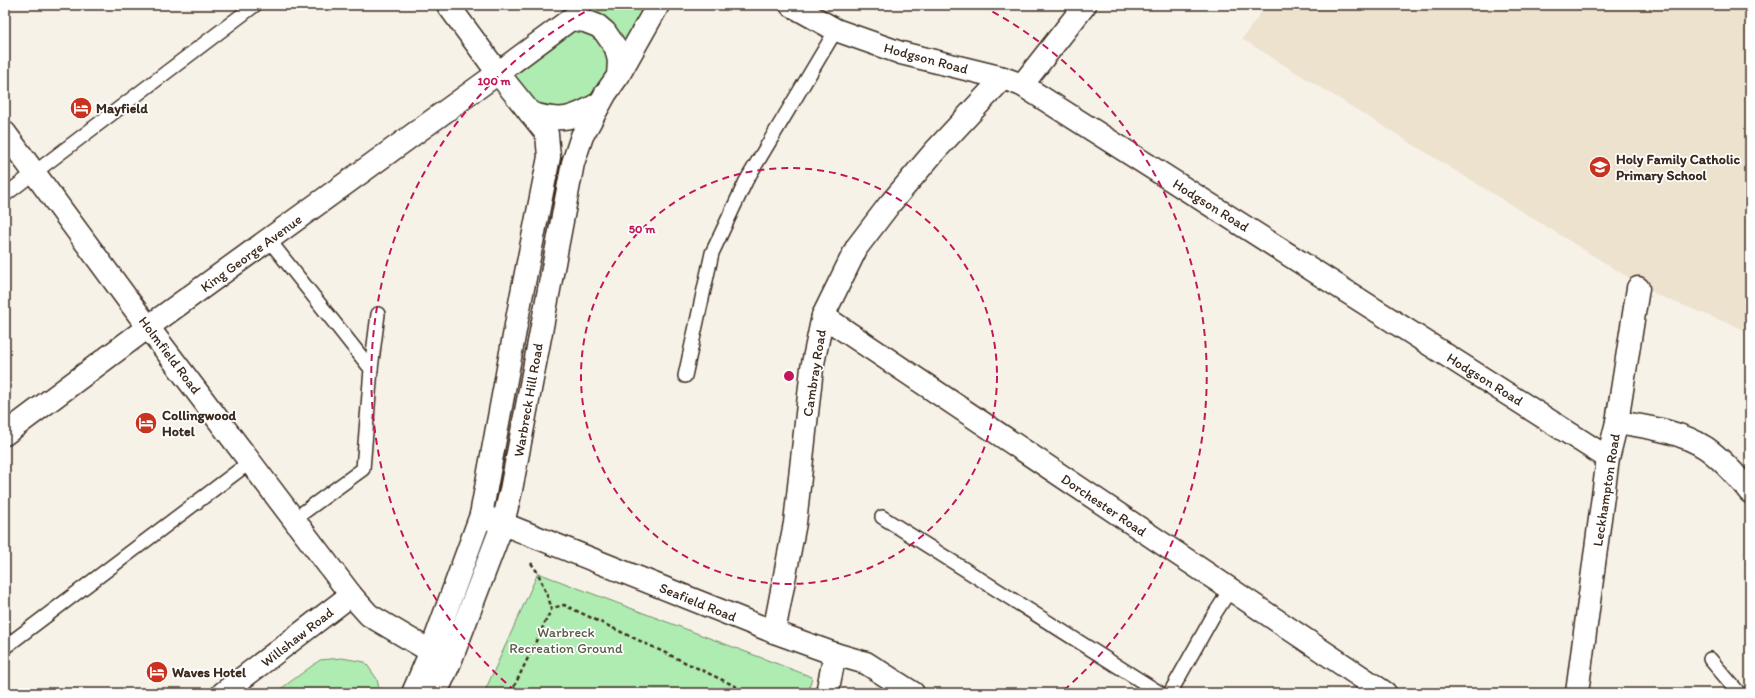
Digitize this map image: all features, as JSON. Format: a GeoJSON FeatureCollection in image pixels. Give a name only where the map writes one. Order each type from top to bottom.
{"type":"FeatureCollection","features":[{"type":"Feature","properties":{"kind":"street","name":"Warbreck Hill Road"},"geometry":{"type":"LineString","coordinates":[[413,693],[431,651],[481,515],[521,298],[549,158],[547,134],[498,73],[448,5]]}},
{"type":"Feature","properties":{"kind":"street"},"geometry":{"type":"LineString","coordinates":[[498,73],[590,5]]}},
{"type":"Feature","properties":{"kind":"street","name":"Warbreck Hill Road"},"geometry":{"type":"LineString","coordinates":[[436,693],[450,662],[503,523],[511,490],[573,163],[582,136],[658,5]]}},
{"type":"Feature","properties":{"kind":"street","name":"Hodgson Road"},"geometry":{"type":"LineString","coordinates":[[791,5],[836,30],[901,53],[1012,82],[1608,458]]}},
{"type":"Feature","properties":{"kind":"street","name":"Cambray Road"},"geometry":{"type":"LineString","coordinates":[[774,632],[795,523],[812,368],[823,316],[857,247],[889,205],[934,152],[1012,82],[1085,5]]}},
{"type":"Feature","properties":{"kind":"street"},"geometry":{"type":"LineString","coordinates":[[571,19],[583,20],[594,24],[609,36],[616,48],[620,62],[618,76]]}},
{"type":"Feature","properties":{"kind":"street","name":"King George Avenue"},"geometry":{"type":"LineString","coordinates":[[5,434],[148,327],[498,73]]}},
{"type":"Feature","properties":{"kind":"street","name":"Warbreck Hill Road"},"geometry":{"type":"LineString","coordinates":[[530,114],[550,119],[574,117],[600,103]]}},
{"type":"Feature","properties":{"kind":"street","name":"Holmfield Road"},"geometry":{"type":"LineString","coordinates":[[5,133],[148,327],[351,595],[369,615],[450,662]]}},
{"type":"Feature","properties":{"kind":"street","name":"Leckhampton Road"},"geometry":{"type":"LineString","coordinates":[[1577,693],[1608,458],[1617,422],[1638,288]]}},
{"type":"Feature","properties":{"kind":"street","name":"Dorchester Road"},"geometry":{"type":"LineString","coordinates":[[823,316],[1385,693]]}},
{"type":"Feature","properties":{"kind":"street"},"geometry":{"type":"LineString","coordinates":[[1617,422],[1652,428],[1684,437],[1706,448],[1730,469],[1750,492]]}},
{"type":"Feature","properties":{"kind":"street","name":"Seafield Road"},"geometry":{"type":"LineString","coordinates":[[481,515],[774,632],[866,663],[913,693]]}},
{"type":"Feature","properties":{"kind":"street","name":"Willshaw Road"},"geometry":{"type":"LineString","coordinates":[[223,693],[351,595]]}},
{"type":"Feature","properties":{"kind":"street"},"geometry":{"type":"LineString","coordinates":[[827,693],[836,654]]}},
{"type":"Feature","properties":{"kind":"lane"},"geometry":{"type":"LineString","coordinates":[[5,195],[255,5]]}},
{"type":"Feature","properties":{"kind":"lane"},"geometry":{"type":"LineString","coordinates":[[684,376],[712,253],[746,181],[836,30]]}},
{"type":"Feature","properties":{"kind":"lane"},"geometry":{"type":"LineString","coordinates":[[269,240],[371,369]]}},
{"type":"Feature","properties":{"kind":"lane"},"geometry":{"type":"LineString","coordinates":[[293,520],[363,469],[371,369],[378,314]]}},
{"type":"Feature","properties":{"kind":"lane"},"geometry":{"type":"LineString","coordinates":[[5,647],[250,462]]}},
{"type":"Feature","properties":{"kind":"lane"},"geometry":{"type":"LineString","coordinates":[[882,517],[1160,693]]}},
{"type":"Feature","properties":{"kind":"lane"},"geometry":{"type":"LineString","coordinates":[[1170,693],[1212,618],[1230,590]]}},
{"type":"Feature","properties":{"kind":"lane"},"geometry":{"type":"LineString","coordinates":[[1710,659],[1739,693]]}},
{"type":"Feature","properties":{"kind":"path"},"geometry":{"type":"LineString","coordinates":[[511,693],[552,608],[538,572]]}},
{"type":"Feature","properties":{"kind":"path"},"geometry":{"type":"LineString","coordinates":[[552,608],[564,605],[750,693]]}},
{"type":"Feature","properties":{"kind":"shaded area","name":"Holy Family Catholic Primary School"},"geometry":{"type":"Polygon","coordinates":[[[1266,5],[1750,5],[1750,332],[1657,295],[1242,39],[1266,5]]]}},
{"type":"Feature","properties":{"kind":"green space"},"geometry":{"type":"Polygon","coordinates":[[[590,5],[658,5],[606,93],[550,119],[498,73],[590,5]]]}},
{"type":"Feature","properties":{"kind":"green space","name":"Warbreck Recreation Ground"},"geometry":{"type":"Polygon","coordinates":[[[538,573],[812,677],[808,693],[484,693],[538,573]]]}},
{"type":"Feature","properties":{"kind":"green space"},"geometry":{"type":"Polygon","coordinates":[[[342,658],[365,662],[377,679],[380,693],[275,693],[320,660],[342,658]]]}},
{"type":"Feature","properties":{"kind":"place","name":"Mayfield"},"geometry":{"type":"Point","coordinates":[81,108]}},
{"type":"Feature","properties":{"kind":"place","name":"Holy Family Catholic Primary School"},"geometry":{"type":"Point","coordinates":[1600,167]}},
{"type":"Feature","properties":{"kind":"place","name":"Collingwood Hotel"},"geometry":{"type":"Point","coordinates":[146,423]}},
{"type":"Feature","properties":{"kind":"place","name":"Waves Hotel"},"geometry":{"type":"Point","coordinates":[157,672]}}]}
